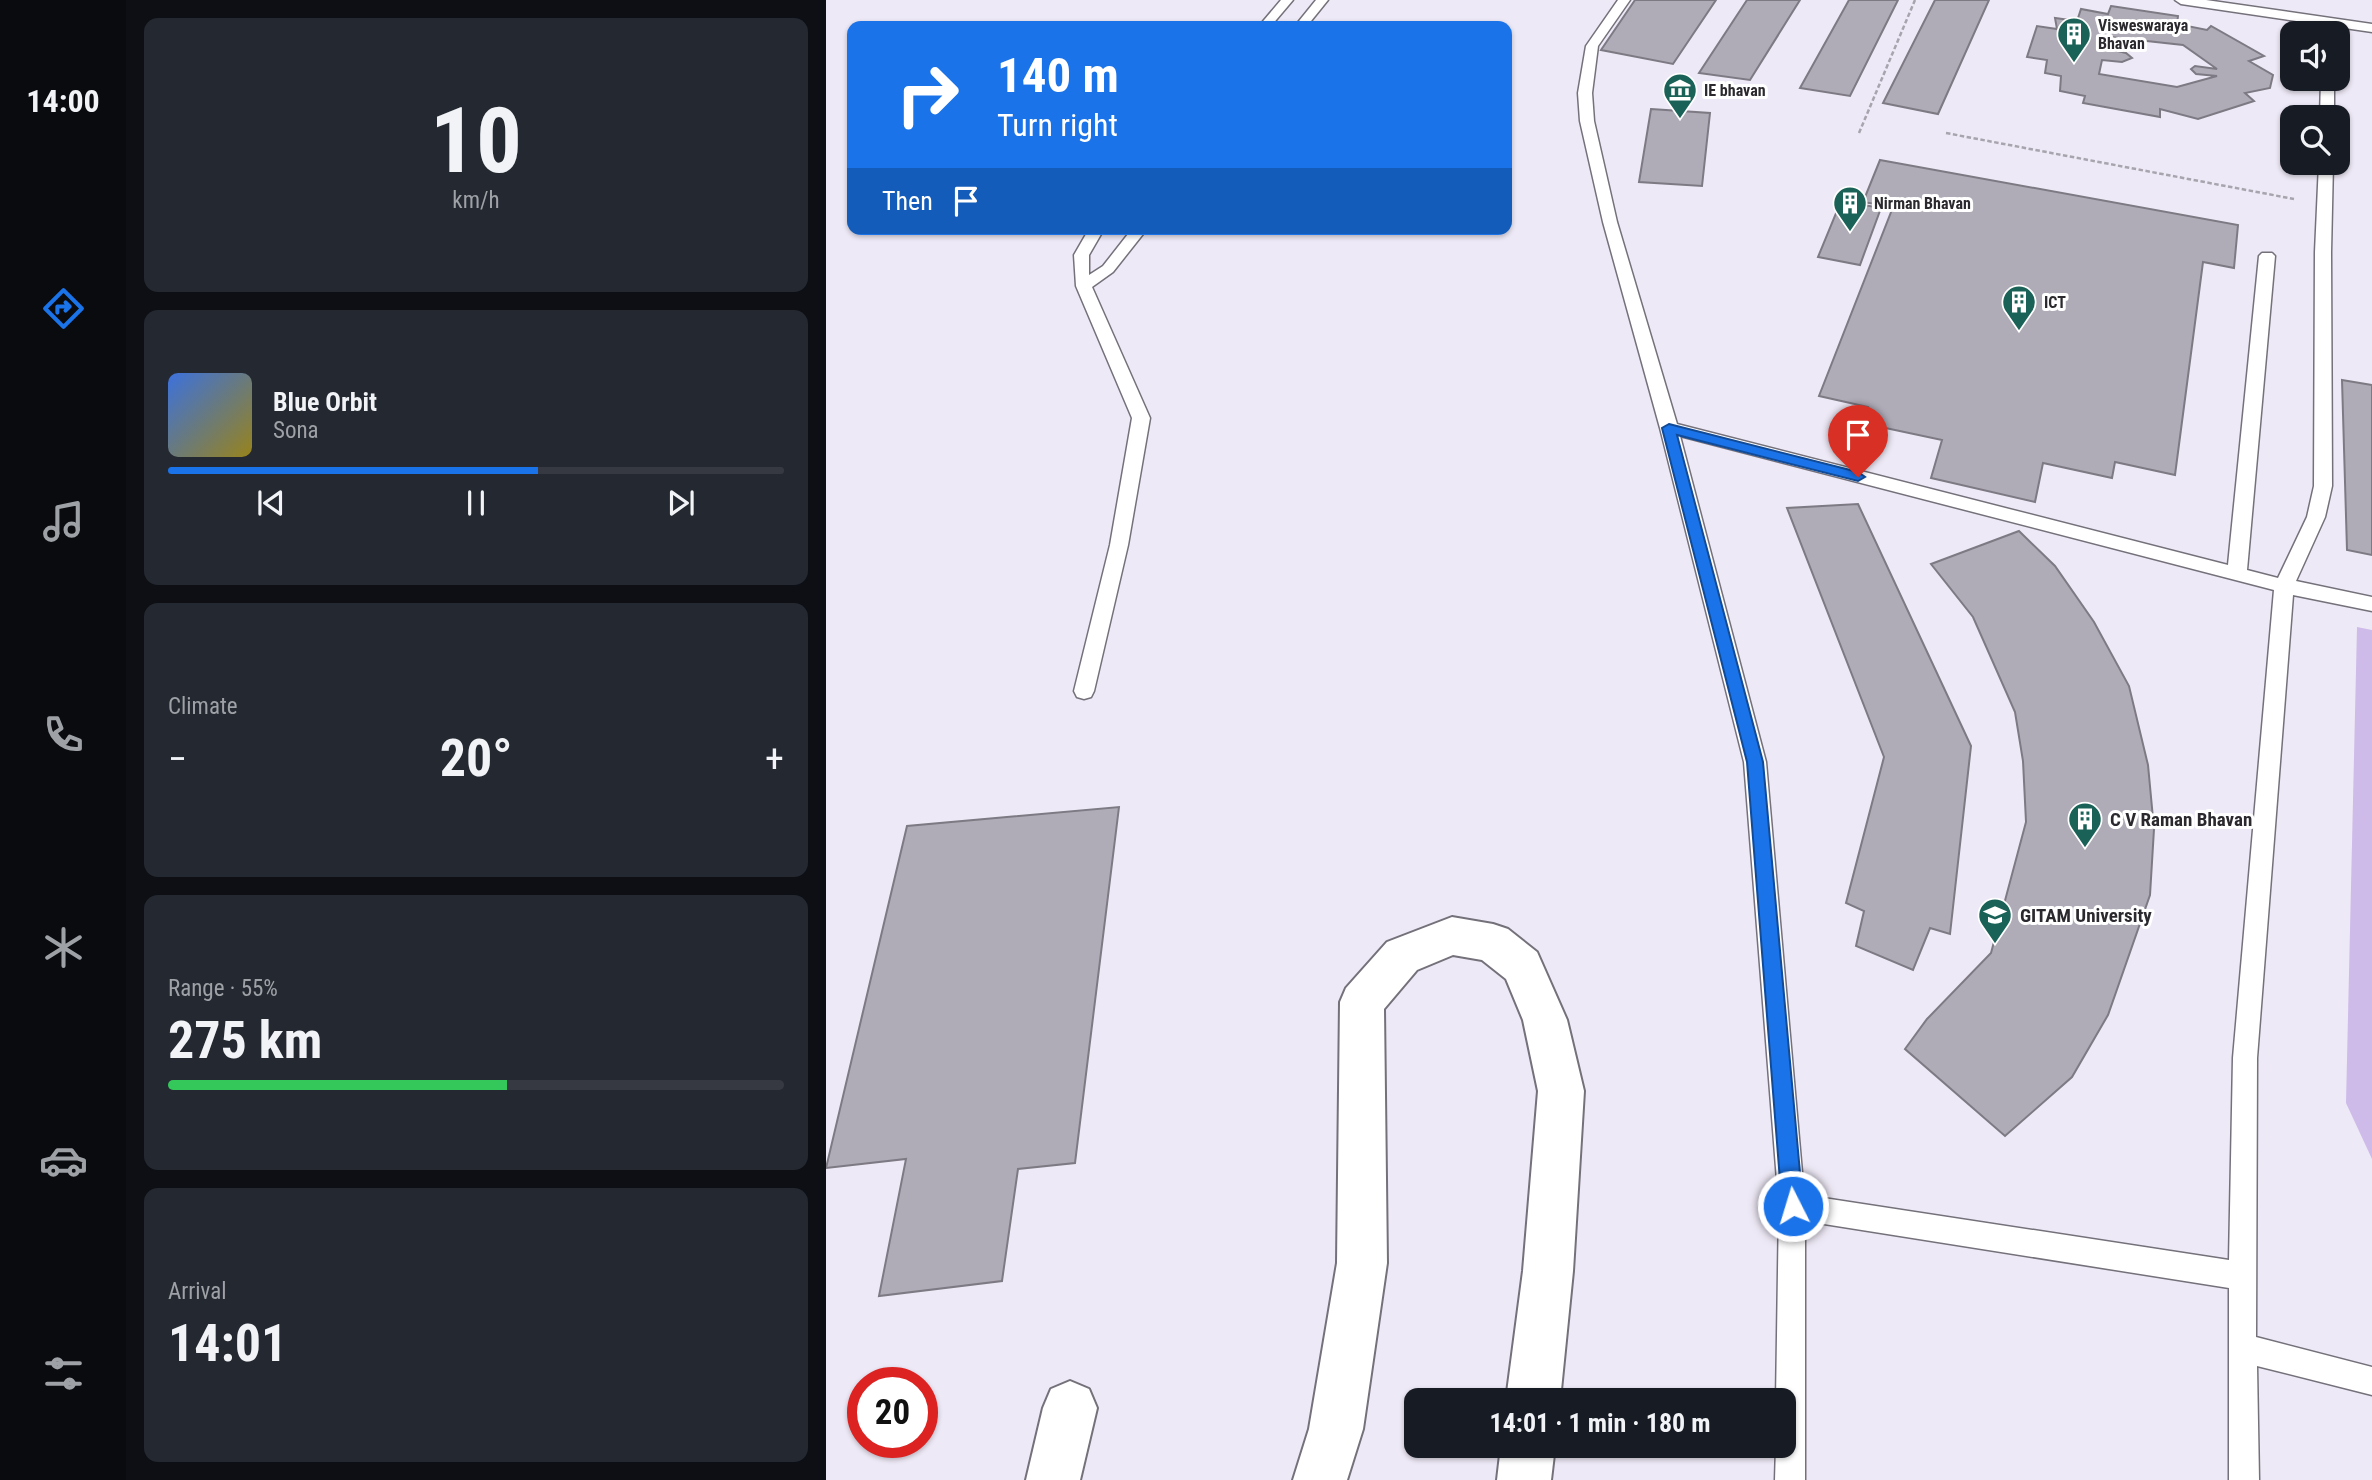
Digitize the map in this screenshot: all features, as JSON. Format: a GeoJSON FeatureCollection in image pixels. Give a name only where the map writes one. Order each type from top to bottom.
{"type":"FeatureCollection","features":[{"type":"Feature","properties":{"kind":"street"},"geometry":{"type":"LineString","coordinates":[[1320,1480],[1336,1429],[1362,1263],[1362,1002],[1402,957],[1452,936],[1493,943],[1522,966],[1545,1020],[1560,1091],[1548,1271],[1535,1388]]}},
{"type":"Feature","properties":{"kind":"street"},"geometry":{"type":"LineString","coordinates":[[1053,1480],[1070,1408]]}},
{"type":"Feature","properties":{"kind":"street"},"geometry":{"type":"LineString","coordinates":[[1524,1480],[1527,1458]]}},
{"type":"Feature","properties":{"kind":"lane"},"geometry":{"type":"LineString","coordinates":[[1269,21],[1287,0]]}},
{"type":"Feature","properties":{"kind":"lane"},"geometry":{"type":"LineString","coordinates":[[1305,21],[1322,0]]}},
{"type":"Feature","properties":{"kind":"lane"},"geometry":{"type":"LineString","coordinates":[[1625,0],[1592,46],[1585,93],[1587,121],[1610,222],[1669,428],[1755,762],[1793,1206],[1790,1480]]}},
{"type":"Feature","properties":{"kind":"lane"},"geometry":{"type":"LineString","coordinates":[[2181,0],[2262,6],[2309,21]]}},
{"type":"Feature","properties":{"kind":"lane"},"geometry":{"type":"LineString","coordinates":[[2350,28],[2372,28]]}},
{"type":"Feature","properties":{"kind":"lane"},"geometry":{"type":"LineString","coordinates":[[2244,1480],[2242,1276],[2245,1058],[2284,586],[2316,517],[2323,486],[2323,252],[2326,175]]}},
{"type":"Feature","properties":{"kind":"lane"},"geometry":{"type":"LineString","coordinates":[[1084,691],[1119,545],[1141,418],[1084,286],[1080,269],[1082,248],[1092,235]]}},
{"type":"Feature","properties":{"kind":"lane"},"geometry":{"type":"LineString","coordinates":[[1084,286],[1108,269],[1135,235]]}},
{"type":"Feature","properties":{"kind":"lane"},"geometry":{"type":"LineString","coordinates":[[2237,574],[2267,256]]}},
{"type":"Feature","properties":{"kind":"lane"},"geometry":{"type":"LineString","coordinates":[[1669,428],[2284,586],[2372,604]]}},
{"type":"Feature","properties":{"kind":"lane"},"geometry":{"type":"LineString","coordinates":[[1793,1206],[2242,1276]]}},
{"type":"Feature","properties":{"kind":"lane"},"geometry":{"type":"LineString","coordinates":[[2242,1348],[2372,1381]]}},
{"type":"Feature","properties":{"kind":"path"},"geometry":{"type":"LineString","coordinates":[[1859,132],[1915,0]]}},
{"type":"Feature","properties":{"kind":"path"},"geometry":{"type":"LineString","coordinates":[[1946,133],[2326,205]]}},
{"type":"Feature","properties":{"kind":"shaded area"},"geometry":{"type":"Polygon","coordinates":[[[2357,627],[2372,630],[2372,1159],[2346,1103],[2357,627]]]}},
{"type":"Feature","properties":{"kind":"building"},"geometry":{"type":"Polygon","coordinates":[[[1635,0],[1716,0],[1673,64],[1601,50],[1635,0]]]}},
{"type":"Feature","properties":{"kind":"building"},"geometry":{"type":"Polygon","coordinates":[[[1747,0],[1800,0],[1750,80],[1699,73],[1747,0]]]}},
{"type":"Feature","properties":{"kind":"building"},"geometry":{"type":"Polygon","coordinates":[[[1849,0],[1898,0],[1850,96],[1800,88],[1849,0]]]}},
{"type":"Feature","properties":{"kind":"building"},"geometry":{"type":"Polygon","coordinates":[[[1935,0],[1989,0],[1938,114],[1883,103],[1935,0]]]}},
{"type":"Feature","properties":{"kind":"building","name":"Visweswaraya Bhavan"},"geometry":{"type":"Polygon","coordinates":[[[2111,6],[2178,16],[2177,24],[2207,30],[2211,26],[2264,56],[2249,61],[2273,75],[2270,88],[2245,93],[2254,101],[2198,119],[2160,109],[2160,117],[2083,103],[2085,96],[2060,91],[2061,76],[2045,73],[2047,60],[2027,57],[2037,26],[2057,29],[2055,18],[2077,21],[2081,9],[2108,14],[2111,6]],[[2110,37],[2109,49],[2126,53],[2132,58],[2122,62],[2102,60],[2099,74],[2177,87],[2217,76],[2196,74],[2191,69],[2195,66],[2217,69],[2183,45],[2110,37]]]}},
{"type":"Feature","properties":{"kind":"building"},"geometry":{"type":"Polygon","coordinates":[[[1651,109],[1710,113],[1702,186],[1639,182],[1651,109]]]}},
{"type":"Feature","properties":{"kind":"building","name":"ICT"},"geometry":{"type":"Polygon","coordinates":[[[1880,160],[2238,225],[2234,268],[2203,262],[2175,475],[2115,462],[2112,478],[2043,463],[2035,502],[1931,478],[1942,440],[1862,423],[1868,407],[1819,396],[1893,207],[1863,202],[1880,160]]]}},
{"type":"Feature","properties":{"kind":"building","name":"Nirman Bhavan"},"geometry":{"type":"Polygon","coordinates":[[[1841,201],[1881,208],[1860,265],[1818,257],[1841,201]]]}},
{"type":"Feature","properties":{"kind":"building"},"geometry":{"type":"Polygon","coordinates":[[[2342,380],[2372,385],[2372,555],[2347,550],[2342,380]]]}},
{"type":"Feature","properties":{"kind":"building"},"geometry":{"type":"Polygon","coordinates":[[[1858,504],[1971,746],[1950,934],[1930,928],[1913,970],[1856,946],[1864,911],[1846,903],[1884,757],[1787,508],[1858,504]]]}},
{"type":"Feature","properties":{"kind":"building","name":"C V Raman Bhavan"},"geometry":{"type":"Polygon","coordinates":[[[2019,531],[2055,566],[2094,622],[2129,686],[2148,765],[2154,829],[2150,895],[2108,1015],[2072,1077],[2005,1136],[1905,1049],[1927,1019],[1991,953],[2026,822],[2023,761],[2015,712],[1973,617],[1931,564],[2019,531]]]}},
{"type":"Feature","properties":{"kind":"building"},"geometry":{"type":"Polygon","coordinates":[[[1119,807],[1075,1163],[1018,1169],[1002,1281],[879,1296],[906,1159],[826,1168],[907,826],[1119,807]]]}},
{"type":"Feature","properties":{"kind":"place","name":"Visweswaraya Bhavan"},"geometry":{"type":"Point","coordinates":[2074,64]}},
{"type":"Feature","properties":{"kind":"place","name":"IE bhavan"},"geometry":{"type":"Point","coordinates":[1680,120]}},
{"type":"Feature","properties":{"kind":"place","name":"Nirman Bhavan"},"geometry":{"type":"Point","coordinates":[1850,233]}},
{"type":"Feature","properties":{"kind":"place","name":"ICT"},"geometry":{"type":"Point","coordinates":[2019,332]}},
{"type":"Feature","properties":{"kind":"place","name":"C V Raman Bhavan"},"geometry":{"type":"Point","coordinates":[2085,849]}},
{"type":"Feature","properties":{"kind":"place","name":"GITAM University"},"geometry":{"type":"Point","coordinates":[1995,945]}},
{"type":"Feature","properties":{"kind":"route"},"geometry":{"type":"LineString","coordinates":[[1793,1206],[1755,762],[1669,428],[1858,477]]}}]}
